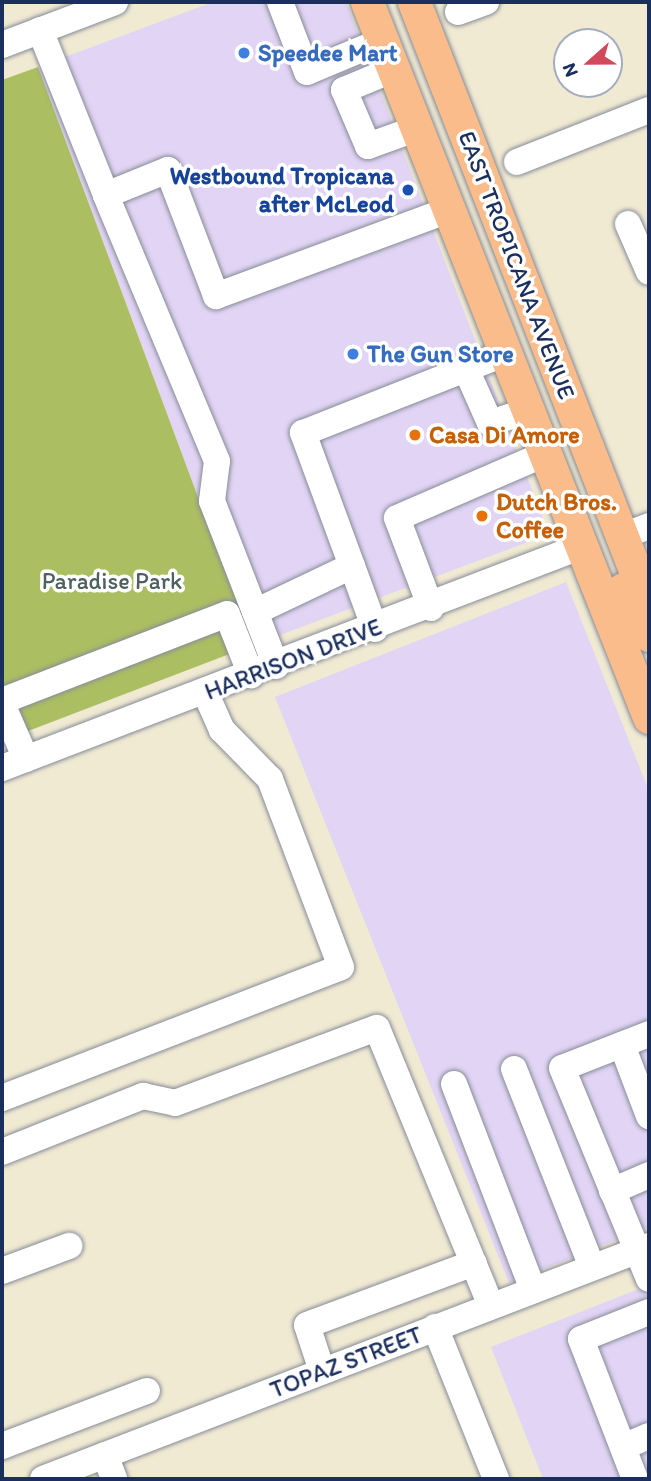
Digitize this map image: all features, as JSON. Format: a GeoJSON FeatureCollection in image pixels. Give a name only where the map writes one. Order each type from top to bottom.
{"type":"FeatureCollection","features":[{"type":"Feature","properties":{"kind":"main road","name":"EAST TROPICANA AVENUE"},"geometry":{"type":"LineString","coordinates":[[367,2],[649,717]]}},
{"type":"Feature","properties":{"kind":"main road","name":"EAST TROPICANA AVENUE"},"geometry":{"type":"LineString","coordinates":[[414,2],[636,531],[649,606]]}},
{"type":"Feature","properties":{"kind":"main road"},"geometry":{"type":"LineString","coordinates":[[506,353],[559,428],[599,521],[636,531]]}},
{"type":"Feature","properties":{"kind":"main road"},"geometry":{"type":"LineString","coordinates":[[582,546],[597,545],[607,552],[638,622],[649,635]]}},
{"type":"Feature","properties":{"kind":"street"},"geometry":{"type":"LineString","coordinates":[[2,45],[115,2]]}},
{"type":"Feature","properties":{"kind":"street"},"geometry":{"type":"LineString","coordinates":[[281,2],[307,72],[387,55]]}},
{"type":"Feature","properties":{"kind":"street"},"geometry":{"type":"LineString","coordinates":[[458,12],[486,2]]}},
{"type":"Feature","properties":{"kind":"street"},"geometry":{"type":"LineString","coordinates":[[40,30],[217,461],[212,501],[276,666]]}},
{"type":"Feature","properties":{"kind":"street"},"geometry":{"type":"LineString","coordinates":[[387,55],[344,90],[368,146],[415,129]]}},
{"type":"Feature","properties":{"kind":"street"},"geometry":{"type":"LineString","coordinates":[[517,162],[649,110]]}},
{"type":"Feature","properties":{"kind":"street"},"geometry":{"type":"LineString","coordinates":[[106,195],[168,170],[216,296],[449,210]]}},
{"type":"Feature","properties":{"kind":"street"},"geometry":{"type":"LineString","coordinates":[[628,224],[649,272]]}},
{"type":"Feature","properties":{"kind":"street"},"geometry":{"type":"LineString","coordinates":[[375,629],[303,433],[506,353]]}},
{"type":"Feature","properties":{"kind":"street"},"geometry":{"type":"LineString","coordinates":[[466,369],[491,423],[530,410]]}},
{"type":"Feature","properties":{"kind":"street"},"geometry":{"type":"LineString","coordinates":[[431,608],[397,517],[547,453]]}},
{"type":"Feature","properties":{"kind":"street","name":"HARRISON DRIVE"},"geometry":{"type":"LineString","coordinates":[[14,764],[431,608],[582,546]]}},
{"type":"Feature","properties":{"kind":"street"},"geometry":{"type":"LineString","coordinates":[[255,612],[352,566]]}},
{"type":"Feature","properties":{"kind":"street"},"geometry":{"type":"LineString","coordinates":[[14,764],[2,702],[227,614],[251,675]]}},
{"type":"Feature","properties":{"kind":"street"},"geometry":{"type":"LineString","coordinates":[[2,1097],[341,967],[270,779],[222,730],[205,692]]}},
{"type":"Feature","properties":{"kind":"street"},"geometry":{"type":"LineString","coordinates":[[2,1152],[144,1096],[176,1103],[377,1028],[491,1306]]}},
{"type":"Feature","properties":{"kind":"street"},"geometry":{"type":"LineString","coordinates":[[649,1034],[562,1068],[612,1191],[643,1248],[649,1279]]}},
{"type":"Feature","properties":{"kind":"street"},"geometry":{"type":"LineString","coordinates":[[622,1045],[649,1116]]}},
{"type":"Feature","properties":{"kind":"street"},"geometry":{"type":"LineString","coordinates":[[514,1069],[592,1267]]}},
{"type":"Feature","properties":{"kind":"street"},"geometry":{"type":"LineString","coordinates":[[454,1084],[533,1290]]}},
{"type":"Feature","properties":{"kind":"street"},"geometry":{"type":"LineString","coordinates":[[612,1191],[649,1175]]}},
{"type":"Feature","properties":{"kind":"street"},"geometry":{"type":"LineString","coordinates":[[2,1271],[69,1246]]}},
{"type":"Feature","properties":{"kind":"street","name":"TOPAZ STREET"},"geometry":{"type":"LineString","coordinates":[[43,1479],[109,1467],[139,1442],[643,1248]]}},
{"type":"Feature","properties":{"kind":"street"},"geometry":{"type":"LineString","coordinates":[[322,1371],[307,1325],[474,1264]]}},
{"type":"Feature","properties":{"kind":"street"},"geometry":{"type":"LineString","coordinates":[[635,1479],[581,1339],[649,1312]]}},
{"type":"Feature","properties":{"kind":"street"},"geometry":{"type":"LineString","coordinates":[[435,1328],[496,1479]]}},
{"type":"Feature","properties":{"kind":"street"},"geometry":{"type":"LineString","coordinates":[[2,1446],[135,1395],[139,1442]]}},
{"type":"Feature","properties":{"kind":"street"},"geometry":{"type":"LineString","coordinates":[[623,1447],[649,1436]]}},
{"type":"Feature","properties":{"kind":"shaded area"},"geometry":{"type":"Polygon","coordinates":[[[213,2],[346,2],[549,534],[253,645],[38,67],[213,2]]]}},
{"type":"Feature","properties":{"kind":"shaded area"},"geometry":{"type":"Polygon","coordinates":[[[566,582],[649,791],[649,1227],[509,1283],[275,697],[566,582]]]}},
{"type":"Feature","properties":{"kind":"shaded area"},"geometry":{"type":"Polygon","coordinates":[[[649,1285],[649,1479],[543,1479],[491,1347],[649,1285]]]}},
{"type":"Feature","properties":{"kind":"green space","name":"Paradise Park"},"geometry":{"type":"Polygon","coordinates":[[[38,67],[253,645],[2,741],[2,80],[38,67]]]}},
{"type":"Feature","properties":{"kind":"place","name":"Speedee Mart"},"geometry":{"type":"Point","coordinates":[244,53]}},
{"type":"Feature","properties":{"kind":"place","name":"Westbound Tropicana after McLeod"},"geometry":{"type":"Point","coordinates":[408,190]}},
{"type":"Feature","properties":{"kind":"place","name":"The Gun Store"},"geometry":{"type":"Point","coordinates":[353,354]}},
{"type":"Feature","properties":{"kind":"place","name":"Casa Di Amore"},"geometry":{"type":"Point","coordinates":[415,435]}},
{"type":"Feature","properties":{"kind":"place","name":"Dutch Bros. Coffee"},"geometry":{"type":"Point","coordinates":[482,516]}}]}
